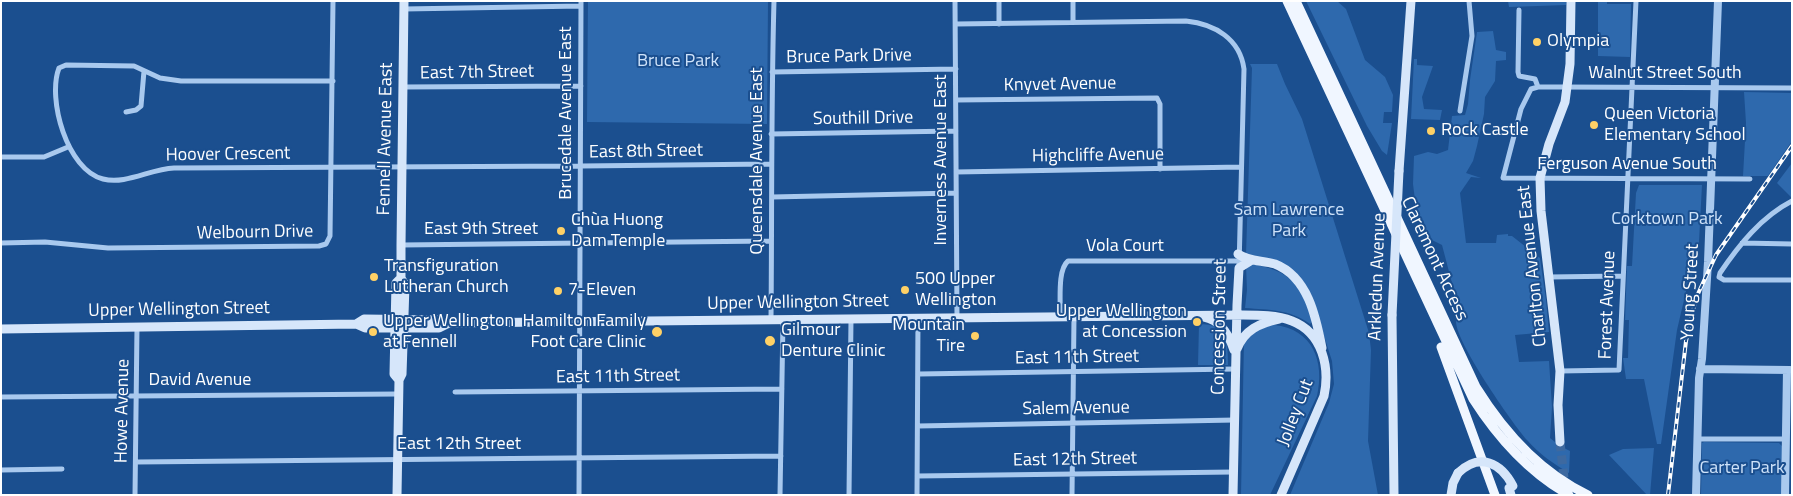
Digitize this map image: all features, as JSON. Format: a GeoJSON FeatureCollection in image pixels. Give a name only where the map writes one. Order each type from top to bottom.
{"type":"FeatureCollection","features":[{"type":"Feature","properties":{"kind":"main road","name":"Claremont Access"},"geometry":{"type":"LineString","coordinates":[[1287,1],[1463,379],[1484,417],[1497,434],[1524,462],[1548,482],[1568,495]]}},
{"type":"Feature","properties":{"kind":"main road","name":"Claremont Access"},"geometry":{"type":"LineString","coordinates":[[1296,1],[1476,387],[1504,428],[1521,446],[1552,474],[1588,495]]}},
{"type":"Feature","properties":{"kind":"main road","name":"Arkledun Avenue"},"geometry":{"type":"LineString","coordinates":[[1394,495],[1392,315],[1411,1]]}},
{"type":"Feature","properties":{"kind":"main road","name":"Charlton Avenue East"},"geometry":{"type":"LineString","coordinates":[[1560,442],[1558,406],[1560,370],[1541,211],[1540,178],[1549,144],[1562,113],[1567,87],[1571,1]]}},
{"type":"Feature","properties":{"kind":"main road","name":"Fennell Avenue East"},"geometry":{"type":"LineString","coordinates":[[396,495],[398,394],[399,380],[402,374],[405,323],[405,285],[401,278],[404,5]]}},
{"type":"Feature","properties":{"kind":"main road"},"geometry":{"type":"LineString","coordinates":[[1239,261],[1252,260],[1270,263],[1280,267],[1299,282],[1307,295],[1314,314],[1324,356]]}},
{"type":"Feature","properties":{"kind":"main road","name":"Concession Street"},"geometry":{"type":"LineString","coordinates":[[1233,495],[1236,315],[1239,261]]}},
{"type":"Feature","properties":{"kind":"main road"},"geometry":{"type":"LineString","coordinates":[[1415,276],[1495,495]]}},
{"type":"Feature","properties":{"kind":"main road","name":"Fennell Avenue East"},"geometry":{"type":"LineString","coordinates":[[399,380],[394,374],[394,323],[396,283],[401,278]]}},
{"type":"Feature","properties":{"kind":"main road"},"geometry":{"type":"LineString","coordinates":[[1196,315],[1209,318],[1219,324],[1226,333],[1235,354]]}},
{"type":"Feature","properties":{"kind":"main road","name":"Upper Wellington Street"},"geometry":{"type":"LineString","coordinates":[[1,329],[356,324],[364,319],[439,328],[449,323],[1236,315]]}},
{"type":"Feature","properties":{"kind":"main road","name":"Jolley Cut"},"geometry":{"type":"LineString","coordinates":[[1236,315],[1263,315],[1293,321],[1308,332],[1318,344],[1324,356],[1327,382],[1324,396],[1281,495]]}},
{"type":"Feature","properties":{"kind":"main road"},"geometry":{"type":"LineString","coordinates":[[1235,354],[1248,331],[1256,326],[1283,318]]}},
{"type":"Feature","properties":{"kind":"main road"},"geometry":{"type":"LineString","coordinates":[[1451,495],[1454,480],[1459,475],[1472,469],[1487,468],[1499,473],[1512,491]]}},
{"type":"Feature","properties":{"kind":"main road"},"geometry":{"type":"LineString","coordinates":[[1456,495],[1459,475]]}},
{"type":"Feature","properties":{"kind":"street","name":"Welbourn Drive"},"geometry":{"type":"LineString","coordinates":[[1,243],[45,242],[108,248],[321,246],[327,242],[330,236],[332,168],[333,1]]}},
{"type":"Feature","properties":{"kind":"street","name":"Queensdale Avenue East"},"geometry":{"type":"LineString","coordinates":[[771,320],[772,196],[770,164],[774,1]]}},
{"type":"Feature","properties":{"kind":"street","name":"Inverness Avenue East"},"geometry":{"type":"LineString","coordinates":[[955,1],[957,318]]}},
{"type":"Feature","properties":{"kind":"street"},"geometry":{"type":"LineString","coordinates":[[999,1],[999,24]]}},
{"type":"Feature","properties":{"kind":"street"},"geometry":{"type":"LineString","coordinates":[[956,24],[1073,22],[1073,1]]}},
{"type":"Feature","properties":{"kind":"street"},"geometry":{"type":"LineString","coordinates":[[1460,111],[1472,36],[1469,1]]}},
{"type":"Feature","properties":{"kind":"street","name":"Forest Avenue"},"geometry":{"type":"LineString","coordinates":[[1560,370],[1619,370],[1636,1]]}},
{"type":"Feature","properties":{"kind":"street","name":"Young Street"},"geometry":{"type":"LineString","coordinates":[[1696,495],[1700,369],[1708,270],[1718,1]]}},
{"type":"Feature","properties":{"kind":"street"},"geometry":{"type":"LineString","coordinates":[[404,5],[581,4]]}},
{"type":"Feature","properties":{"kind":"street","name":"Brucedale Avenue East"},"geometry":{"type":"LineString","coordinates":[[579,495],[581,4]]}},
{"type":"Feature","properties":{"kind":"street"},"geometry":{"type":"LineString","coordinates":[[1519,10],[1518,72],[1519,76],[1535,79],[1538,87]]}},
{"type":"Feature","properties":{"kind":"street","name":"Concession Street"},"geometry":{"type":"LineString","coordinates":[[1073,22],[1192,22],[1214,29],[1227,36],[1234,43],[1240,53],[1244,70],[1239,261]]}},
{"type":"Feature","properties":{"kind":"street","name":"Hoover Crescent"},"geometry":{"type":"LineString","coordinates":[[333,81],[180,81],[160,78],[134,66],[66,65],[59,68],[56,74],[56,90],[58,114],[68,147],[78,164],[91,175],[103,180],[118,180],[162,168],[402,167]]}},
{"type":"Feature","properties":{"kind":"street","name":"Bruce Park Drive"},"geometry":{"type":"LineString","coordinates":[[772,72],[956,69]]}},
{"type":"Feature","properties":{"kind":"street"},"geometry":{"type":"LineString","coordinates":[[126,112],[136,110],[141,106],[144,71]]}},
{"type":"Feature","properties":{"kind":"street","name":"East 7th Street"},"geometry":{"type":"LineString","coordinates":[[403,87],[581,86]]}},
{"type":"Feature","properties":{"kind":"street","name":"Walnut Street South"},"geometry":{"type":"LineString","coordinates":[[1538,87],[1792,88]]}},
{"type":"Feature","properties":{"kind":"street","name":"Ferguson Avenue South"},"geometry":{"type":"LineString","coordinates":[[1538,87],[1530,89],[1524,101],[1503,178],[1750,179]]}},
{"type":"Feature","properties":{"kind":"street","name":"Knyvet Avenue"},"geometry":{"type":"LineString","coordinates":[[956,100],[1157,98],[1160,104],[1160,169]]}},
{"type":"Feature","properties":{"kind":"street","name":"Southill Drive"},"geometry":{"type":"LineString","coordinates":[[771,134],[956,131]]}},
{"type":"Feature","properties":{"kind":"street"},"geometry":{"type":"LineString","coordinates":[[1,157],[44,157],[68,147]]}},
{"type":"Feature","properties":{"kind":"street","name":"East 8th Street"},"geometry":{"type":"LineString","coordinates":[[402,167],[770,164]]}},
{"type":"Feature","properties":{"kind":"street","name":"Highcliffe Avenue"},"geometry":{"type":"LineString","coordinates":[[956,172],[1241,167]]}},
{"type":"Feature","properties":{"kind":"street"},"geometry":{"type":"LineString","coordinates":[[772,196],[956,193]]}},
{"type":"Feature","properties":{"kind":"street"},"geometry":{"type":"LineString","coordinates":[[1792,201],[1774,212],[1756,227],[1720,273],[1721,279],[1724,280],[1792,280]]}},
{"type":"Feature","properties":{"kind":"street","name":"East 9th Street"},"geometry":{"type":"LineString","coordinates":[[401,245],[771,241]]}},
{"type":"Feature","properties":{"kind":"street"},"geometry":{"type":"LineString","coordinates":[[1742,243],[1792,244]]}},
{"type":"Feature","properties":{"kind":"street","name":"Vola Court"},"geometry":{"type":"LineString","coordinates":[[1060,316],[1062,272],[1064,264],[1068,261],[1239,261]]}},
{"type":"Feature","properties":{"kind":"street"},"geometry":{"type":"LineString","coordinates":[[1549,277],[1623,276]]}},
{"type":"Feature","properties":{"kind":"street"},"geometry":{"type":"LineString","coordinates":[[1072,495],[1074,317]]}},
{"type":"Feature","properties":{"kind":"street"},"geometry":{"type":"LineString","coordinates":[[917,495],[918,318]]}},
{"type":"Feature","properties":{"kind":"street"},"geometry":{"type":"LineString","coordinates":[[849,495],[851,319]]}},
{"type":"Feature","properties":{"kind":"street"},"geometry":{"type":"LineString","coordinates":[[780,495],[783,320]]}},
{"type":"Feature","properties":{"kind":"street","name":"Howe Avenue"},"geometry":{"type":"LineString","coordinates":[[135,495],[137,327]]}},
{"type":"Feature","properties":{"kind":"street","name":"East 11th Street"},"geometry":{"type":"LineString","coordinates":[[919,374],[1235,369]]}},
{"type":"Feature","properties":{"kind":"street"},"geometry":{"type":"LineString","coordinates":[[1700,369],[1790,370],[1786,439],[1789,450],[1785,495]]}},
{"type":"Feature","properties":{"kind":"street","name":"East 11th Street"},"geometry":{"type":"LineString","coordinates":[[455,392],[782,389]]}},
{"type":"Feature","properties":{"kind":"street","name":"David Avenue"},"geometry":{"type":"LineString","coordinates":[[1,396],[398,394]]}},
{"type":"Feature","properties":{"kind":"street","name":"Salem Avenue"},"geometry":{"type":"LineString","coordinates":[[918,426],[1234,420]]}},
{"type":"Feature","properties":{"kind":"street"},"geometry":{"type":"LineString","coordinates":[[1697,439],[1786,439]]}},
{"type":"Feature","properties":{"kind":"street","name":"East 12th Street"},"geometry":{"type":"LineString","coordinates":[[136,462],[781,456]]}},
{"type":"Feature","properties":{"kind":"street"},"geometry":{"type":"LineString","coordinates":[[1,470],[62,470]]}},
{"type":"Feature","properties":{"kind":"street","name":"East 12th Street"},"geometry":{"type":"LineString","coordinates":[[917,476],[1234,472]]}},
{"type":"Feature","properties":{"kind":"green space","name":"Bruce Park"},"geometry":{"type":"Polygon","coordinates":[[[588,1],[768,1],[767,124],[587,122],[588,1]]]}},
{"type":"Feature","properties":{"kind":"green space"},"geometry":{"type":"Polygon","coordinates":[[[1306,1],[1337,1],[1346,9],[1365,60],[1385,77],[1393,95],[1392,112],[1384,112],[1383,123],[1392,123],[1387,155],[1382,151],[1367,126],[1306,1]]]}},
{"type":"Feature","properties":{"kind":"green space"},"geometry":{"type":"Polygon","coordinates":[[[1508,1],[1566,1],[1566,5],[1509,7],[1508,1]]]}},
{"type":"Feature","properties":{"kind":"green space"},"geometry":{"type":"Polygon","coordinates":[[[1598,1],[1607,1],[1607,4],[1631,4],[1630,57],[1598,56],[1598,1]]]}},
{"type":"Feature","properties":{"kind":"green space"},"geometry":{"type":"Polygon","coordinates":[[[1493,31],[1496,50],[1506,52],[1506,60],[1496,61],[1495,81],[1485,97],[1484,114],[1477,146],[1473,161],[1466,173],[1481,178],[1471,177],[1460,193],[1466,243],[1496,243],[1497,235],[1508,234],[1508,236],[1512,236],[1540,258],[1549,332],[1515,335],[1519,362],[1549,361],[1552,407],[1550,438],[1570,451],[1569,473],[1547,458],[1527,440],[1509,417],[1474,363],[1458,331],[1456,319],[1461,307],[1452,283],[1442,245],[1428,238],[1417,216],[1413,184],[1414,156],[1428,152],[1437,154],[1448,150],[1452,116],[1465,115],[1468,104],[1477,32],[1493,31]]]}},
{"type":"Feature","properties":{"kind":"green space"},"geometry":{"type":"Polygon","coordinates":[[[1414,59],[1417,59],[1417,65],[1433,66],[1422,97],[1424,109],[1442,110],[1440,120],[1411,119],[1414,59]]]}},
{"type":"Feature","properties":{"kind":"green space","name":"Sam Lawrence Park"},"geometry":{"type":"Polygon","coordinates":[[[1250,64],[1277,64],[1302,119],[1369,333],[1371,350],[1368,441],[1378,495],[1290,495],[1329,403],[1334,384],[1332,361],[1311,295],[1304,282],[1295,272],[1246,255],[1252,68],[1250,64]]]}},
{"type":"Feature","properties":{"kind":"green space"},"geometry":{"type":"Polygon","coordinates":[[[1744,92],[1792,93],[1792,141],[1768,176],[1743,176],[1746,123],[1744,92]]]}},
{"type":"Feature","properties":{"kind":"green space"},"geometry":{"type":"Polygon","coordinates":[[[1792,163],[1792,198],[1777,183],[1792,163]]]}},
{"type":"Feature","properties":{"kind":"green space","name":"Corktown Park"},"geometry":{"type":"Polygon","coordinates":[[[1639,185],[1702,185],[1698,261],[1687,287],[1677,330],[1661,444],[1657,444],[1644,379],[1626,379],[1623,358],[1628,358],[1629,320],[1625,320],[1627,266],[1632,266],[1636,193],[1639,185]]]}},
{"type":"Feature","properties":{"kind":"green space"},"geometry":{"type":"Polygon","coordinates":[[[1252,264],[1276,271],[1292,281],[1303,297],[1313,321],[1310,324],[1287,313],[1245,308],[1247,290],[1246,266],[1252,264]]]}},
{"type":"Feature","properties":{"kind":"green space"},"geometry":{"type":"Polygon","coordinates":[[[1199,324],[1215,327],[1224,336],[1228,365],[1198,365],[1199,324]]]}},
{"type":"Feature","properties":{"kind":"green space"},"geometry":{"type":"Polygon","coordinates":[[[1274,325],[1298,333],[1307,340],[1313,349],[1319,371],[1317,396],[1270,495],[1241,495],[1244,340],[1263,326],[1274,325]]]}},
{"type":"Feature","properties":{"kind":"green space","name":"Carter Park"},"geometry":{"type":"Polygon","coordinates":[[[1702,443],[1779,443],[1782,446],[1782,495],[1701,495],[1702,443]]]}},
{"type":"Feature","properties":{"kind":"green space"},"geometry":{"type":"Polygon","coordinates":[[[1654,448],[1650,495],[1647,495],[1609,455],[1623,449],[1654,448]]]}},
{"type":"Feature","properties":{"kind":"tunnel"},"geometry":{"type":"LineString","coordinates":[[1560,442],[1565,487]]}},
{"type":"Feature","properties":{"kind":"railway"},"geometry":{"type":"LineString","coordinates":[[1668,495],[1686,341],[1696,298],[1716,255],[1792,146]]}},
{"type":"Feature","properties":{"kind":"place","name":"Olympia"},"geometry":{"type":"Point","coordinates":[1537,42]}},
{"type":"Feature","properties":{"kind":"place","name":"Queen Victoria Elementary School"},"geometry":{"type":"Point","coordinates":[1594,125]}},
{"type":"Feature","properties":{"kind":"place","name":"Rock Castle"},"geometry":{"type":"Point","coordinates":[1431,131]}},
{"type":"Feature","properties":{"kind":"place","name":"Chùa Huong Dam Temple"},"geometry":{"type":"Point","coordinates":[561,231]}},
{"type":"Feature","properties":{"kind":"place","name":"Transfiguration Lutheran Church"},"geometry":{"type":"Point","coordinates":[374,277]}},
{"type":"Feature","properties":{"kind":"place","name":"500 Upper Wellington"},"geometry":{"type":"Point","coordinates":[905,290]}},
{"type":"Feature","properties":{"kind":"place","name":"7-Eleven"},"geometry":{"type":"Point","coordinates":[558,291]}},
{"type":"Feature","properties":{"kind":"place","name":"Upper Wellington at Concession"},"geometry":{"type":"Point","coordinates":[1197,322]}},
{"type":"Feature","properties":{"kind":"place","name":"Upper Wellington at Fennell"},"geometry":{"type":"Point","coordinates":[373,332]}},
{"type":"Feature","properties":{"kind":"place","name":"Hamilton Family Foot Care Clinic"},"geometry":{"type":"Point","coordinates":[657,332]}},
{"type":"Feature","properties":{"kind":"place","name":"Mountain Tire"},"geometry":{"type":"Point","coordinates":[975,336]}},
{"type":"Feature","properties":{"kind":"place","name":"Gilmour Denture Clinic"},"geometry":{"type":"Point","coordinates":[770,341]}}]}
